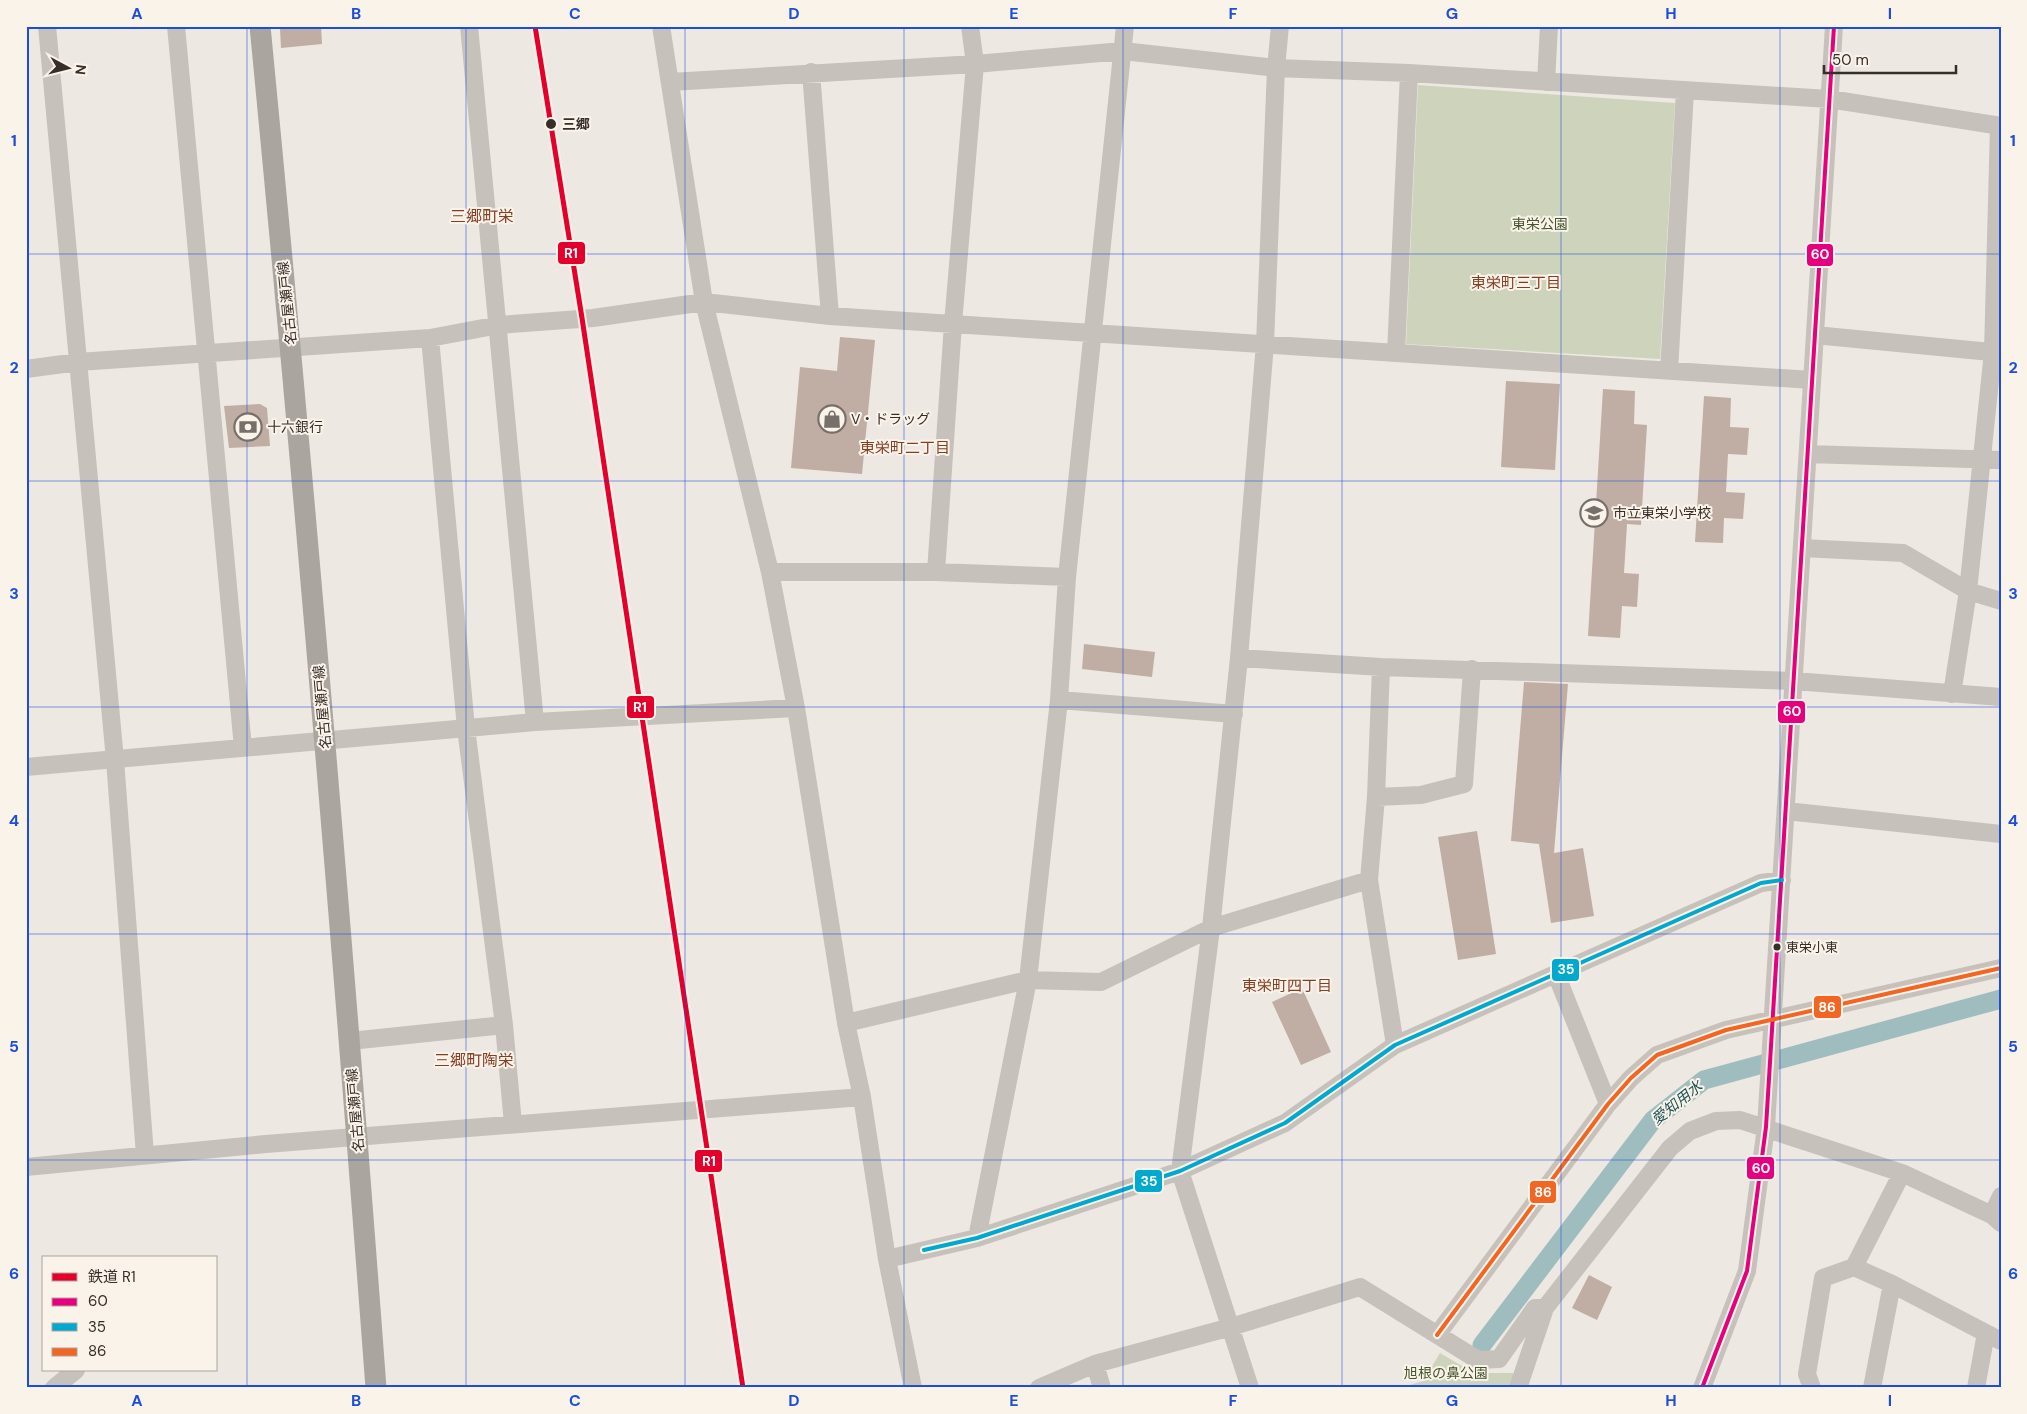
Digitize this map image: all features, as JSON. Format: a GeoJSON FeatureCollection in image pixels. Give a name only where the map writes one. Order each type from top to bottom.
{"type":"FeatureCollection","features":[{"type":"Feature","properties":{"kind":"main road","name":"名古屋瀬戸線"},"geometry":{"type":"LineString","coordinates":[[260,26],[291,347],[325,741],[376,1388]]}},
{"type":"Feature","properties":{"kind":"street"},"geometry":{"type":"LineString","coordinates":[[47,26],[115,760],[145,1155]]}},
{"type":"Feature","properties":{"kind":"street"},"geometry":{"type":"LineString","coordinates":[[176,26],[243,748]]}},
{"type":"Feature","properties":{"kind":"street"},"geometry":{"type":"LineString","coordinates":[[469,26],[535,722]]}},
{"type":"Feature","properties":{"kind":"street"},"geometry":{"type":"LineString","coordinates":[[661,26],[704,302],[770,572],[796,708],[846,1023],[862,1097],[887,1259],[914,1388]]}},
{"type":"Feature","properties":{"kind":"street"},"geometry":{"type":"LineString","coordinates":[[936,572],[953,324],[975,64],[970,26]]}},
{"type":"Feature","properties":{"kind":"street"},"geometry":{"type":"LineString","coordinates":[[977,1238],[1028,980],[1059,700],[1067,577],[1126,26]]}},
{"type":"Feature","properties":{"kind":"street"},"geometry":{"type":"LineString","coordinates":[[1250,1388],[1180,1172],[1211,928],[1239,658],[1265,344],[1276,68],[1280,26]]}},
{"type":"Feature","properties":{"kind":"street"},"geometry":{"type":"LineString","coordinates":[[1546,82],[1549,26]]}},
{"type":"Feature","properties":{"kind":"street"},"geometry":{"type":"LineString","coordinates":[[1702,1388],[1747,1271],[1769,1098],[1834,26]]}},
{"type":"Feature","properties":{"kind":"street"},"geometry":{"type":"LineString","coordinates":[[670,82],[811,72],[975,64],[1123,51],[1276,68],[1408,73],[1829,99],[2000,126],[1997,352],[1981,459],[1968,591],[1952,694]]}},
{"type":"Feature","properties":{"kind":"street"},"geometry":{"type":"LineString","coordinates":[[811,72],[830,316]]}},
{"type":"Feature","properties":{"kind":"street"},"geometry":{"type":"LineString","coordinates":[[1396,353],[1408,73]]}},
{"type":"Feature","properties":{"kind":"street"},"geometry":{"type":"LineString","coordinates":[[1669,370],[1685,91]]}},
{"type":"Feature","properties":{"kind":"street"},"geometry":{"type":"LineString","coordinates":[[26,369],[78,362],[208,355],[291,347],[430,338],[498,325],[593,318],[704,302],[830,316],[1812,380]]}},
{"type":"Feature","properties":{"kind":"street"},"geometry":{"type":"LineString","coordinates":[[1815,335],[1997,352]]}},
{"type":"Feature","properties":{"kind":"street"},"geometry":{"type":"LineString","coordinates":[[430,338],[466,728],[504,1025],[513,1124]]}},
{"type":"Feature","properties":{"kind":"street"},"geometry":{"type":"LineString","coordinates":[[1808,454],[2001,460]]}},
{"type":"Feature","properties":{"kind":"street"},"geometry":{"type":"LineString","coordinates":[[1802,548],[1903,553],[1968,591],[2001,601]]}},
{"type":"Feature","properties":{"kind":"street"},"geometry":{"type":"LineString","coordinates":[[770,572],[936,572],[1067,577]]}},
{"type":"Feature","properties":{"kind":"street"},"geometry":{"type":"LineString","coordinates":[[1239,658],[1381,666],[1794,681],[1952,694],[2001,696]]}},
{"type":"Feature","properties":{"kind":"street"},"geometry":{"type":"LineString","coordinates":[[1381,666],[1376,797],[1368,880],[1396,1045]]}},
{"type":"Feature","properties":{"kind":"street"},"geometry":{"type":"LineString","coordinates":[[1376,797],[1421,795],[1464,784],[1472,669]]}},
{"type":"Feature","properties":{"kind":"street"},"geometry":{"type":"LineString","coordinates":[[1059,700],[1234,714]]}},
{"type":"Feature","properties":{"kind":"street"},"geometry":{"type":"LineString","coordinates":[[26,767],[535,722],[796,708]]}},
{"type":"Feature","properties":{"kind":"street"},"geometry":{"type":"LineString","coordinates":[[1786,811],[2001,834]]}},
{"type":"Feature","properties":{"kind":"street"},"geometry":{"type":"LineString","coordinates":[[846,1023],[1028,980],[1102,982],[1211,928],[1368,880]]}},
{"type":"Feature","properties":{"kind":"street"},"geometry":{"type":"LineString","coordinates":[[887,1259],[977,1238],[1180,1172],[1285,1123],[1396,1045],[1762,883],[1782,880]]}},
{"type":"Feature","properties":{"kind":"street"},"geometry":{"type":"LineString","coordinates":[[1437,1335],[1608,1104],[1631,1078],[1657,1056],[1726,1030],[1773,1026],[2001,968]]}},
{"type":"Feature","properties":{"kind":"street"},"geometry":{"type":"LineString","coordinates":[[1556,974],[1608,1104]]}},
{"type":"Feature","properties":{"kind":"street"},"geometry":{"type":"LineString","coordinates":[[350,1041],[504,1025]]}},
{"type":"Feature","properties":{"kind":"street"},"geometry":{"type":"LineString","coordinates":[[26,1166],[513,1124],[862,1097]]}},
{"type":"Feature","properties":{"kind":"street"},"geometry":{"type":"LineString","coordinates":[[1518,1388],[1545,1308],[1670,1148],[1690,1131],[1716,1121],[1724,1120],[1740,1120],[1766,1127],[1902,1173],[1996,1219],[2001,1196]]}},
{"type":"Feature","properties":{"kind":"street"},"geometry":{"type":"LineString","coordinates":[[1854,1268],[1902,1173]]}},
{"type":"Feature","properties":{"kind":"street"},"geometry":{"type":"LineString","coordinates":[[1812,1388],[1807,1374],[1823,1278],[1854,1268],[1892,1284],[1993,1337],[1976,1388]]}},
{"type":"Feature","properties":{"kind":"street"},"geometry":{"type":"LineString","coordinates":[[1872,1388],[1892,1284]]}},
{"type":"Feature","properties":{"kind":"street"},"geometry":{"type":"LineString","coordinates":[[1039,1388],[1095,1364],[1231,1327],[1360,1287],[1478,1360],[1499,1359],[1535,1308],[1545,1308]]}},
{"type":"Feature","properties":{"kind":"street"},"geometry":{"type":"LineString","coordinates":[[1095,1364],[1102,1388]]}},
{"type":"Feature","properties":{"kind":"street"},"geometry":{"type":"LineString","coordinates":[[54,1388],[74,1372]]}},
{"type":"Feature","properties":{"kind":"green space","name":"東栄公園"},"geometry":{"type":"Polygon","coordinates":[[[1418,85],[1675,103],[1660,359],[1406,344],[1418,85]]]}},
{"type":"Feature","properties":{"kind":"green space","name":"旭根の鼻公園"},"geometry":{"type":"Polygon","coordinates":[[[1440,1353],[1474,1373],[1515,1373],[1511,1388],[1400,1388],[1423,1381],[1440,1353]]]}},
{"type":"Feature","properties":{"kind":"building"},"geometry":{"type":"Polygon","coordinates":[[[291,26],[321,26],[322,44],[281,48],[280,29],[291,26]]]}},
{"type":"Feature","properties":{"kind":"building","name":"V・ドラッグ"},"geometry":{"type":"Polygon","coordinates":[[[840,337],[875,340],[862,474],[791,468],[800,367],[837,371],[840,337]]]}},
{"type":"Feature","properties":{"kind":"building"},"geometry":{"type":"Polygon","coordinates":[[[1506,381],[1560,384],[1555,470],[1501,467],[1506,381]]]}},
{"type":"Feature","properties":{"kind":"building"},"geometry":{"type":"Polygon","coordinates":[[[1603,389],[1635,391],[1634,424],[1647,425],[1641,525],[1627,524],[1624,573],[1639,574],[1637,607],[1622,606],[1620,638],[1588,636],[1603,389]]]}},
{"type":"Feature","properties":{"kind":"building"},"geometry":{"type":"Polygon","coordinates":[[[1704,396],[1731,398],[1730,427],[1749,428],[1747,455],[1728,454],[1726,492],[1745,493],[1743,519],[1724,518],[1723,543],[1695,542],[1704,396]]]}},
{"type":"Feature","properties":{"kind":"building","name":"十六銀行"},"geometry":{"type":"Polygon","coordinates":[[[260,404],[267,408],[270,446],[229,448],[224,406],[260,404]]]}},
{"type":"Feature","properties":{"kind":"building"},"geometry":{"type":"Polygon","coordinates":[[[1084,644],[1155,652],[1152,677],[1082,669],[1084,644]]]}},
{"type":"Feature","properties":{"kind":"building"},"geometry":{"type":"Polygon","coordinates":[[[1524,682],[1568,684],[1554,853],[1583,848],[1594,916],[1551,923],[1539,844],[1511,841],[1524,682]]]}},
{"type":"Feature","properties":{"kind":"building"},"geometry":{"type":"Polygon","coordinates":[[[1477,831],[1496,954],[1458,960],[1438,837],[1477,831]]]}},
{"type":"Feature","properties":{"kind":"building"},"geometry":{"type":"Polygon","coordinates":[[[1302,988],[1331,1052],[1301,1065],[1272,1002],[1302,988]]]}},
{"type":"Feature","properties":{"kind":"building"},"geometry":{"type":"Polygon","coordinates":[[[1589,1275],[1612,1287],[1597,1320],[1572,1308],[1589,1275]]]}},
{"type":"Feature","properties":{"kind":"waterway","name":"愛知用水"},"geometry":{"type":"LineString","coordinates":[[1482,1345],[1653,1120],[1704,1080],[2001,999]]}},
{"type":"Feature","properties":{"kind":"rail line","name":"R1"},"geometry":{"type":"LineString","coordinates":[[535,26],[582,318],[743,1388]]}},
{"type":"Feature","properties":{"kind":"transit line","name":"60"},"geometry":{"type":"LineString","coordinates":[[1702,1388],[1747,1271],[1766,1127],[1834,26]]}},
{"type":"Feature","properties":{"kind":"transit line","name":"35"},"geometry":{"type":"LineString","coordinates":[[924,1250],[977,1238],[1180,1171],[1285,1123],[1395,1045],[1761,883],[1782,880]]}},
{"type":"Feature","properties":{"kind":"transit line","name":"86"},"geometry":{"type":"LineString","coordinates":[[1437,1335],[1608,1104],[1631,1078],[1657,1055],[1726,1030],[2001,968]]}},
{"type":"Feature","properties":{"kind":"place","name":"三郷"},"geometry":{"type":"Point","coordinates":[551,124]}},
{"type":"Feature","properties":{"kind":"place","name":"V・ドラッグ"},"geometry":{"type":"Point","coordinates":[832,419]}},
{"type":"Feature","properties":{"kind":"place","name":"十六銀行"},"geometry":{"type":"Point","coordinates":[248,427]}},
{"type":"Feature","properties":{"kind":"place","name":"市立東栄小学校"},"geometry":{"type":"Point","coordinates":[1594,513]}},
{"type":"Feature","properties":{"kind":"place","name":"東栄小東"},"geometry":{"type":"Point","coordinates":[1777,947]}},
{"type":"Feature","properties":{"kind":"district","name":"三郷町栄"},"geometry":{"type":"Point","coordinates":[482,216]}},
{"type":"Feature","properties":{"kind":"district","name":"東栄町三丁目"},"geometry":{"type":"Point","coordinates":[1516,283]}},
{"type":"Feature","properties":{"kind":"district","name":"東栄町二丁目"},"geometry":{"type":"Point","coordinates":[905,448]}},
{"type":"Feature","properties":{"kind":"district","name":"東栄町四丁目"},"geometry":{"type":"Point","coordinates":[1287,986]}},
{"type":"Feature","properties":{"kind":"district","name":"三郷町陶栄"},"geometry":{"type":"Point","coordinates":[474,1060]}}]}
